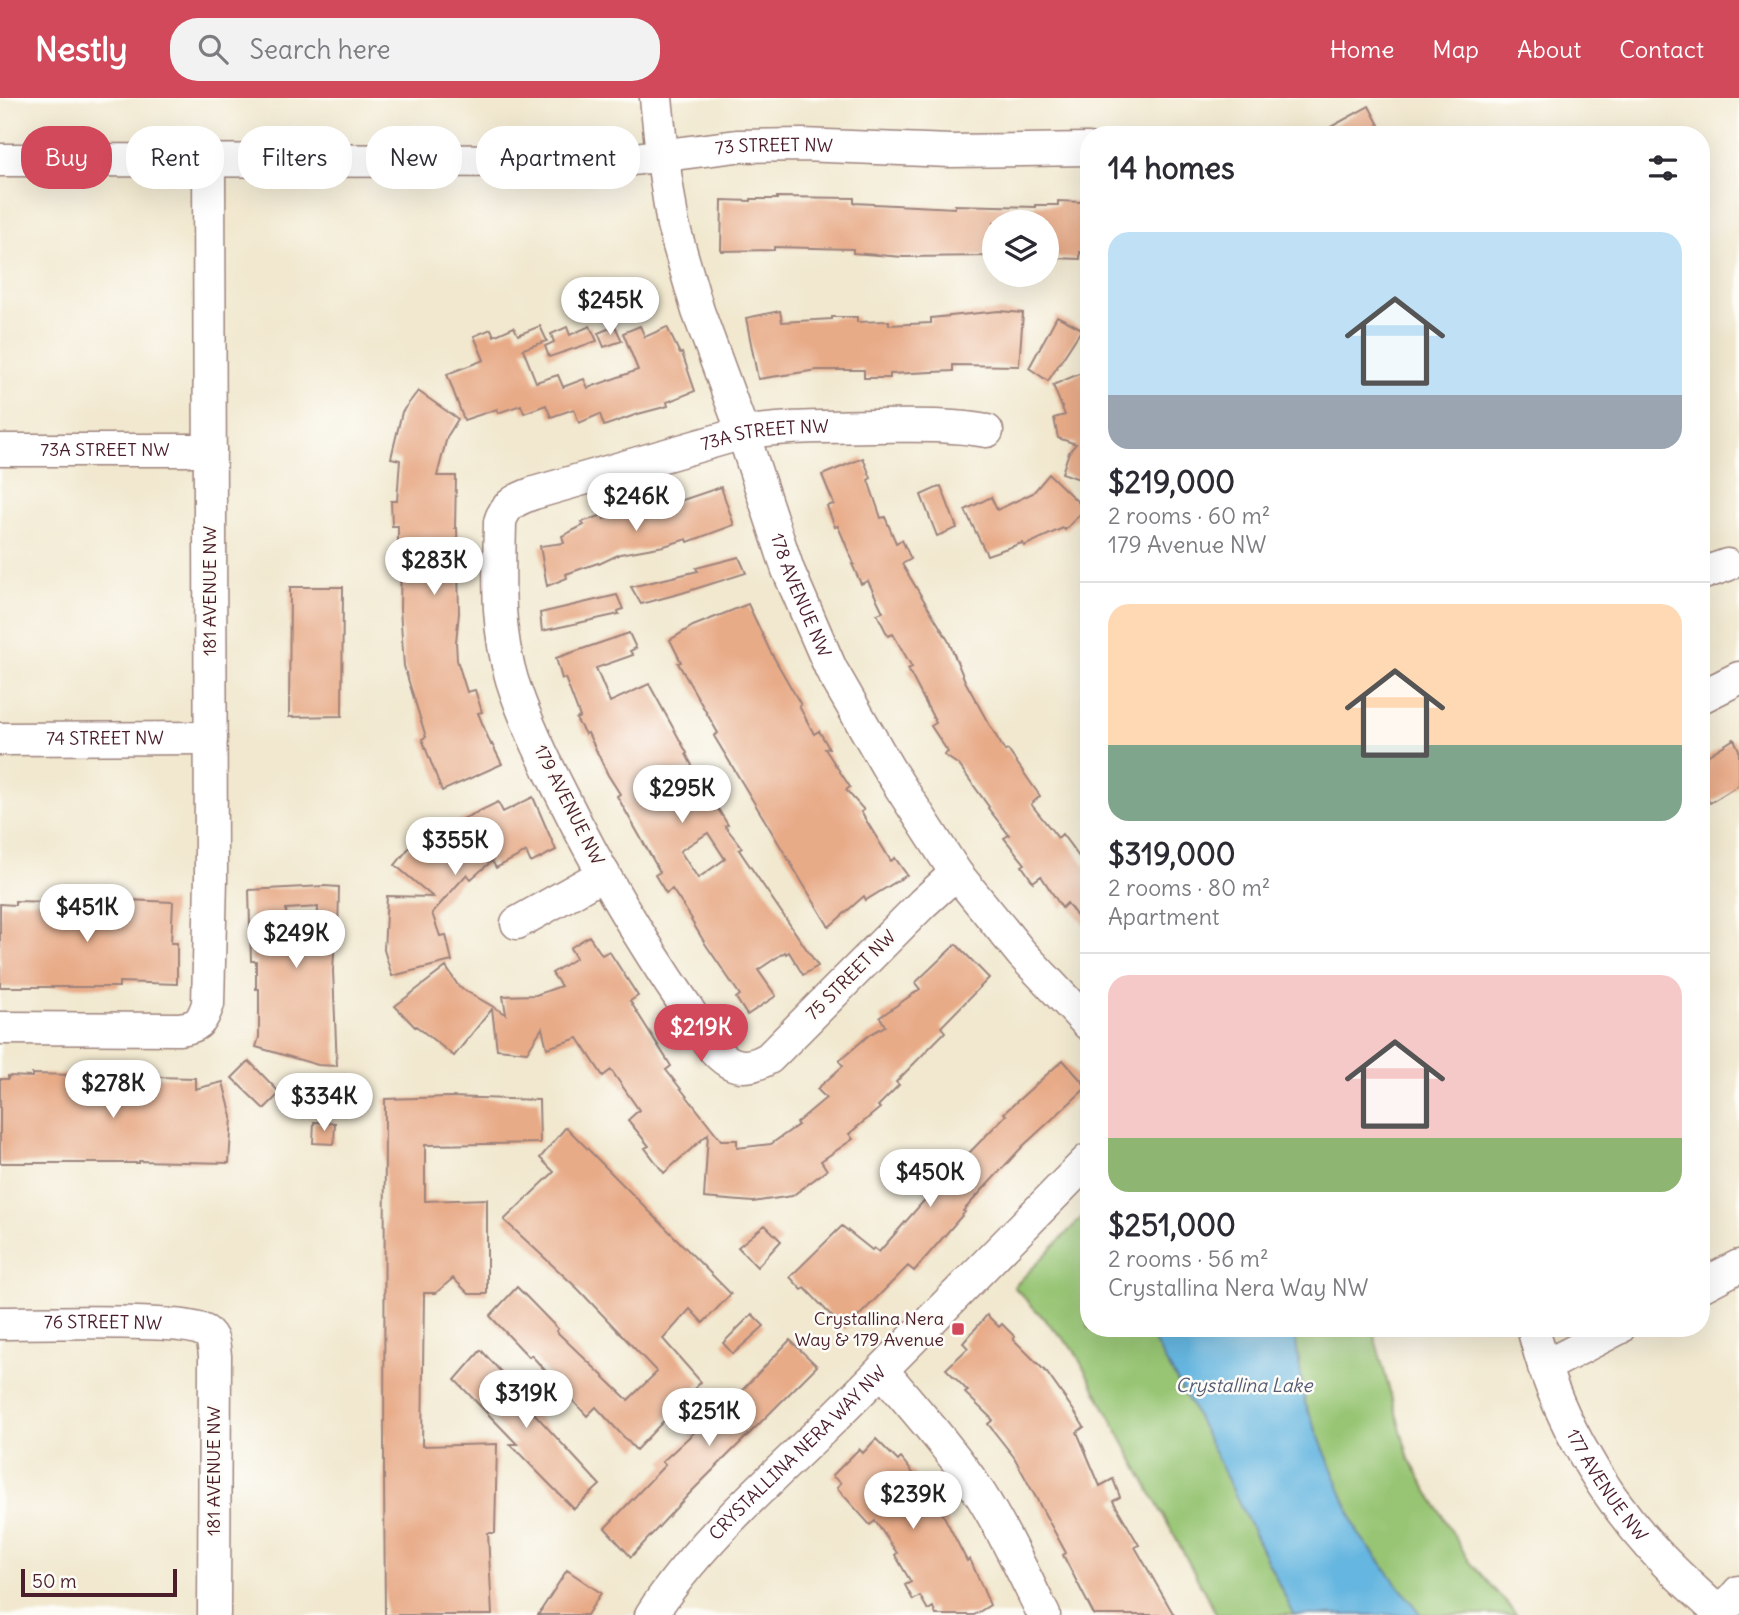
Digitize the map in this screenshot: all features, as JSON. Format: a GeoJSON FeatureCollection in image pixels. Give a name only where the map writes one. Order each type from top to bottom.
{"type":"FeatureCollection","features":[{"type":"Feature","properties":{"kind":"street","name":"178 AVENUE NW"},"geometry":{"type":"LineString","coordinates":[[656,98],[673,225],[698,310],[743,433],[788,570],[831,670],[888,768],[956,873],[1023,954],[1080,1015]]}},
{"type":"Feature","properties":{"kind":"street","name":"73 STREET NW"},"geometry":{"type":"LineString","coordinates":[[224,160],[618,161],[737,146],[802,145],[950,151],[1080,149]]}},
{"type":"Feature","properties":{"kind":"street","name":"73 STREET NW"},"geometry":{"type":"LineString","coordinates":[[0,160],[126,160]]}},
{"type":"Feature","properties":{"kind":"street","name":"181 AVENUE NW"},"geometry":{"type":"LineString","coordinates":[[0,1028],[179,1030],[202,1021],[208,1004],[211,738],[209,189]]}},
{"type":"Feature","properties":{"kind":"street","name":"73A STREET NW"},"geometry":{"type":"LineString","coordinates":[[510,503],[534,493],[743,433],[776,428],[958,426],[986,431]]}},
{"type":"Feature","properties":{"kind":"street","name":"73A STREET NW"},"geometry":{"type":"LineString","coordinates":[[0,450],[210,450]]}},
{"type":"Feature","properties":{"kind":"street","name":"179 AVENUE NW"},"geometry":{"type":"LineString","coordinates":[[510,503],[500,522],[499,611],[512,681],[538,747],[604,874],[669,981],[712,1045],[729,1062],[742,1066]]}},
{"type":"Feature","properties":{"kind":"street"},"geometry":{"type":"LineString","coordinates":[[1710,692],[1739,678]]}},
{"type":"Feature","properties":{"kind":"street","name":"74 STREET NW"},"geometry":{"type":"LineString","coordinates":[[0,739],[211,738]]}},
{"type":"Feature","properties":{"kind":"street","name":"75 STREET NW"},"geometry":{"type":"LineString","coordinates":[[742,1066],[756,1066],[769,1058],[956,873]]}},
{"type":"Feature","properties":{"kind":"street"},"geometry":{"type":"LineString","coordinates":[[517,923],[604,874]]}},
{"type":"Feature","properties":{"kind":"street","name":"CRYSTALLINA NERA WAY NW"},"geometry":{"type":"LineString","coordinates":[[662,1611],[685,1569],[719,1531],[883,1370],[1080,1168]]}},
{"type":"Feature","properties":{"kind":"street"},"geometry":{"type":"LineString","coordinates":[[1710,1281],[1739,1266]]}},
{"type":"Feature","properties":{"kind":"street","name":"76 STREET NW"},"geometry":{"type":"LineString","coordinates":[[0,1323],[162,1324],[205,1331]]}},
{"type":"Feature","properties":{"kind":"street","name":"181 AVENUE NW"},"geometry":{"type":"LineString","coordinates":[[205,1331],[212,1339],[215,1356],[214,1615]]}},
{"type":"Feature","properties":{"kind":"street","name":"177 AVENUE NW"},"geometry":{"type":"LineString","coordinates":[[1535,1337],[1553,1394],[1575,1437],[1625,1517],[1654,1551],[1727,1607]]}},
{"type":"Feature","properties":{"kind":"street"},"geometry":{"type":"LineString","coordinates":[[1544,1367],[1602,1337]]}},
{"type":"Feature","properties":{"kind":"street"},"geometry":{"type":"LineString","coordinates":[[883,1370],[979,1492],[1008,1541],[1044,1615]]}},
{"type":"Feature","properties":{"kind":"green space"},"geometry":{"type":"Polygon","coordinates":[[[1080,1219],[1080,1337],[1375,1337],[1409,1459],[1469,1561],[1517,1615],[1217,1615],[1074,1350],[1014,1287],[1080,1219]]]}},
{"type":"Feature","properties":{"kind":"water","name":"Crystallina Lake"},"geometry":{"type":"Polygon","coordinates":[[[1158,1337],[1295,1337],[1305,1403],[1358,1533],[1421,1615],[1294,1615],[1191,1405],[1155,1343],[1158,1337]]]}},
{"type":"Feature","properties":{"kind":"building"},"geometry":{"type":"Polygon","coordinates":[[[1369,106],[1379,125],[1377,126],[1332,126],[1369,106]]]}},
{"type":"Feature","properties":{"kind":"building"},"geometry":{"type":"Polygon","coordinates":[[[854,198],[854,203],[955,208],[955,205],[1035,207],[1058,205],[1058,201],[1080,202],[1080,259],[1059,258],[1059,210],[982,210],[982,256],[903,257],[853,253],[853,249],[774,247],[774,250],[721,251],[722,200],[854,198]]]}},
{"type":"Feature","properties":{"kind":"building"},"geometry":{"type":"Polygon","coordinates":[[[780,311],[782,322],[857,317],[857,322],[889,321],[889,325],[931,323],[931,318],[999,311],[1023,313],[1019,366],[953,365],[953,371],[890,374],[890,378],[864,378],[864,370],[817,370],[758,379],[746,318],[780,311]]]}},
{"type":"Feature","properties":{"kind":"building"},"geometry":{"type":"Polygon","coordinates":[[[1057,316],[1080,328],[1080,332],[1048,381],[1029,368],[1057,316]]]}},
{"type":"Feature","properties":{"kind":"building"},"geometry":{"type":"Polygon","coordinates":[[[540,326],[547,341],[523,349],[536,382],[558,375],[563,387],[584,379],[588,388],[638,370],[623,333],[640,326],[645,337],[667,327],[680,354],[682,353],[695,391],[667,402],[668,406],[604,426],[600,414],[579,423],[574,409],[551,417],[546,405],[524,413],[521,405],[498,413],[497,409],[464,420],[447,374],[484,360],[474,336],[491,329],[494,336],[514,327],[518,335],[540,326]]]}},
{"type":"Feature","properties":{"kind":"building"},"geometry":{"type":"Polygon","coordinates":[[[590,326],[597,341],[549,357],[545,346],[554,342],[551,334],[567,327],[570,335],[590,326]]]}},
{"type":"Feature","properties":{"kind":"building"},"geometry":{"type":"Polygon","coordinates":[[[615,326],[622,341],[604,347],[598,333],[615,326]]]}},
{"type":"Feature","properties":{"kind":"building"},"geometry":{"type":"Polygon","coordinates":[[[1080,373],[1080,479],[1062,473],[1069,452],[1076,444],[1058,438],[1054,418],[1065,415],[1053,385],[1080,373]]]}},
{"type":"Feature","properties":{"kind":"building"},"geometry":{"type":"Polygon","coordinates":[[[418,391],[458,419],[447,437],[437,476],[456,476],[455,528],[459,613],[457,660],[467,692],[475,690],[482,712],[478,713],[502,764],[442,791],[422,739],[426,737],[404,666],[400,609],[401,555],[398,555],[398,526],[392,526],[391,501],[397,501],[400,460],[391,458],[402,412],[418,391]]]}},
{"type":"Feature","properties":{"kind":"building"},"geometry":{"type":"Polygon","coordinates":[[[863,458],[881,518],[885,517],[896,543],[902,540],[911,559],[902,564],[949,642],[965,681],[1005,751],[1008,750],[1040,796],[1031,804],[1058,838],[1062,834],[1080,858],[1080,920],[1067,903],[1062,908],[1041,876],[1033,882],[1022,866],[1025,864],[1004,838],[1009,835],[959,765],[944,755],[948,752],[931,726],[936,723],[908,669],[912,667],[893,634],[888,636],[877,614],[883,612],[868,581],[861,584],[838,526],[835,527],[827,506],[834,504],[822,475],[863,458]]]}},
{"type":"Feature","properties":{"kind":"building"},"geometry":{"type":"Polygon","coordinates":[[[1049,474],[1080,504],[1080,514],[1065,530],[1063,528],[1024,546],[1022,543],[987,555],[965,510],[991,497],[997,510],[1033,493],[1049,474]]]}},
{"type":"Feature","properties":{"kind":"building"},"geometry":{"type":"Polygon","coordinates":[[[941,486],[957,528],[937,536],[921,495],[941,486]]]}},
{"type":"Feature","properties":{"kind":"building"},"geometry":{"type":"Polygon","coordinates":[[[721,487],[734,525],[688,542],[687,539],[620,554],[566,574],[567,578],[547,586],[540,546],[564,543],[562,536],[584,525],[582,522],[603,515],[604,519],[628,510],[671,504],[721,487]]]}},
{"type":"Feature","properties":{"kind":"building"},"geometry":{"type":"Polygon","coordinates":[[[739,557],[746,573],[682,593],[641,604],[631,587],[698,571],[696,568],[739,557]]]}},
{"type":"Feature","properties":{"kind":"building"},"geometry":{"type":"Polygon","coordinates":[[[290,587],[343,587],[342,716],[289,717],[290,587]]]}},
{"type":"Feature","properties":{"kind":"building"},"geometry":{"type":"Polygon","coordinates":[[[617,595],[623,609],[618,611],[619,614],[542,631],[540,613],[617,595]]]}},
{"type":"Feature","properties":{"kind":"building"},"geometry":{"type":"Polygon","coordinates":[[[748,604],[814,734],[819,731],[829,748],[825,749],[850,787],[846,790],[864,810],[861,812],[891,861],[895,858],[907,875],[866,900],[864,896],[829,927],[714,736],[718,733],[678,663],[681,662],[670,640],[693,626],[748,604]]]}},
{"type":"Feature","properties":{"kind":"building"},"geometry":{"type":"Polygon","coordinates":[[[629,633],[636,648],[630,651],[633,655],[596,668],[610,702],[649,684],[698,777],[728,825],[725,826],[742,848],[739,850],[818,966],[803,975],[789,952],[785,952],[758,970],[776,996],[747,1015],[736,998],[740,995],[692,919],[672,889],[666,893],[655,875],[660,872],[617,796],[620,794],[588,733],[585,734],[576,719],[580,717],[565,678],[562,679],[556,658],[629,633]],[[708,833],[680,851],[698,878],[725,859],[708,833]]]}},
{"type":"Feature","properties":{"kind":"building"},"geometry":{"type":"Polygon","coordinates":[[[1734,739],[1739,750],[1739,785],[1710,803],[1710,754],[1734,739]]]}},
{"type":"Feature","properties":{"kind":"building"},"geometry":{"type":"Polygon","coordinates":[[[533,797],[556,850],[531,863],[526,852],[496,868],[492,861],[471,879],[467,874],[432,913],[440,936],[446,935],[452,961],[392,976],[384,950],[387,896],[433,897],[395,865],[417,838],[422,843],[498,802],[503,812],[533,797]]]}},
{"type":"Feature","properties":{"kind":"building"},"geometry":{"type":"Polygon","coordinates":[[[339,887],[338,936],[335,935],[333,971],[337,1066],[318,1065],[256,1047],[259,1037],[259,989],[256,989],[256,961],[251,961],[249,890],[339,887]],[[318,907],[286,909],[287,942],[317,942],[318,907]]]}},
{"type":"Feature","properties":{"kind":"building"},"geometry":{"type":"Polygon","coordinates":[[[127,900],[173,902],[171,943],[177,943],[177,984],[119,982],[119,987],[0,987],[0,904],[15,905],[15,901],[127,904],[127,900]]]}},
{"type":"Feature","properties":{"kind":"building"},"geometry":{"type":"Polygon","coordinates":[[[589,936],[602,955],[609,951],[638,996],[630,1001],[671,1066],[666,1070],[721,1140],[737,1140],[737,1148],[771,1144],[798,1125],[796,1123],[826,1098],[817,1089],[843,1066],[839,1061],[869,1035],[885,1026],[880,1017],[920,989],[915,983],[956,944],[989,978],[941,1027],[945,1032],[896,1082],[899,1085],[878,1106],[880,1108],[849,1134],[853,1139],[821,1161],[827,1170],[792,1196],[753,1202],[704,1198],[708,1134],[664,1173],[645,1148],[649,1146],[628,1120],[639,1110],[611,1070],[603,1076],[578,1038],[547,1048],[542,1028],[527,1052],[497,1049],[492,1009],[454,1056],[415,1027],[395,1006],[446,967],[459,987],[506,1014],[503,996],[536,995],[561,986],[552,973],[576,958],[570,948],[589,936]]]}},
{"type":"Feature","properties":{"kind":"building"},"geometry":{"type":"Polygon","coordinates":[[[1063,1060],[1080,1079],[1080,1093],[1023,1146],[963,1211],[965,1212],[914,1271],[908,1266],[845,1330],[805,1288],[802,1290],[790,1277],[842,1226],[872,1250],[874,1248],[879,1252],[936,1187],[1006,1115],[1004,1113],[1063,1060]]]}},
{"type":"Feature","properties":{"kind":"building"},"geometry":{"type":"Polygon","coordinates":[[[249,1061],[280,1093],[264,1109],[232,1078],[249,1061]]]}},
{"type":"Feature","properties":{"kind":"building"},"geometry":{"type":"Polygon","coordinates":[[[32,1074],[195,1078],[195,1089],[223,1082],[232,1117],[229,1163],[0,1163],[0,1079],[8,1079],[8,1076],[32,1077],[32,1074]]]}},
{"type":"Feature","properties":{"kind":"building"},"geometry":{"type":"Polygon","coordinates":[[[449,1097],[539,1100],[540,1143],[425,1145],[425,1201],[487,1199],[487,1294],[469,1294],[453,1278],[436,1293],[424,1293],[422,1446],[497,1444],[495,1533],[488,1533],[492,1615],[385,1615],[385,1099],[449,1097]]]}},
{"type":"Feature","properties":{"kind":"building"},"geometry":{"type":"Polygon","coordinates":[[[314,1122],[335,1123],[334,1144],[313,1143],[314,1122]]]}},
{"type":"Feature","properties":{"kind":"building"},"geometry":{"type":"Polygon","coordinates":[[[566,1127],[731,1294],[703,1323],[690,1309],[663,1339],[701,1382],[636,1450],[596,1407],[587,1416],[531,1355],[529,1357],[490,1316],[517,1287],[558,1329],[556,1331],[628,1400],[657,1372],[577,1288],[504,1220],[554,1172],[540,1158],[566,1127]]]}},
{"type":"Feature","properties":{"kind":"building"},"geometry":{"type":"Polygon","coordinates":[[[765,1225],[781,1241],[757,1267],[738,1247],[765,1225]]]}},
{"type":"Feature","properties":{"kind":"building"},"geometry":{"type":"Polygon","coordinates":[[[752,1314],[764,1326],[733,1354],[723,1343],[752,1314]]]}},
{"type":"Feature","properties":{"kind":"building"},"geometry":{"type":"Polygon","coordinates":[[[987,1315],[999,1327],[1002,1324],[1047,1373],[1084,1427],[1077,1432],[1100,1486],[1113,1479],[1120,1497],[1113,1501],[1139,1545],[1135,1547],[1174,1615],[1094,1615],[1063,1555],[1066,1553],[1014,1457],[988,1424],[993,1420],[965,1393],[968,1391],[946,1369],[968,1348],[963,1343],[987,1315]]]}},
{"type":"Feature","properties":{"kind":"building"},"geometry":{"type":"Polygon","coordinates":[[[790,1340],[817,1366],[690,1493],[631,1557],[605,1528],[665,1465],[662,1462],[727,1402],[729,1404],[790,1340]]]}},
{"type":"Feature","properties":{"kind":"building"},"geometry":{"type":"Polygon","coordinates":[[[481,1350],[534,1408],[531,1410],[600,1485],[574,1509],[510,1444],[517,1444],[455,1380],[481,1350]]]}},
{"type":"Feature","properties":{"kind":"building"},"geometry":{"type":"Polygon","coordinates":[[[876,1439],[898,1461],[901,1458],[931,1496],[933,1495],[967,1561],[970,1559],[990,1605],[974,1615],[936,1615],[933,1607],[928,1610],[920,1596],[913,1600],[905,1585],[911,1582],[895,1555],[897,1553],[875,1521],[870,1525],[837,1488],[841,1483],[832,1476],[859,1449],[863,1453],[876,1439]]]}},
{"type":"Feature","properties":{"kind":"building"},"geometry":{"type":"Polygon","coordinates":[[[567,1570],[601,1593],[587,1615],[538,1615],[567,1570]]]}},
{"type":"Feature","properties":{"kind":"place","name":"Crystallina Nera Way & 179 Avenue"},"geometry":{"type":"Point","coordinates":[958,1329]}}]}
